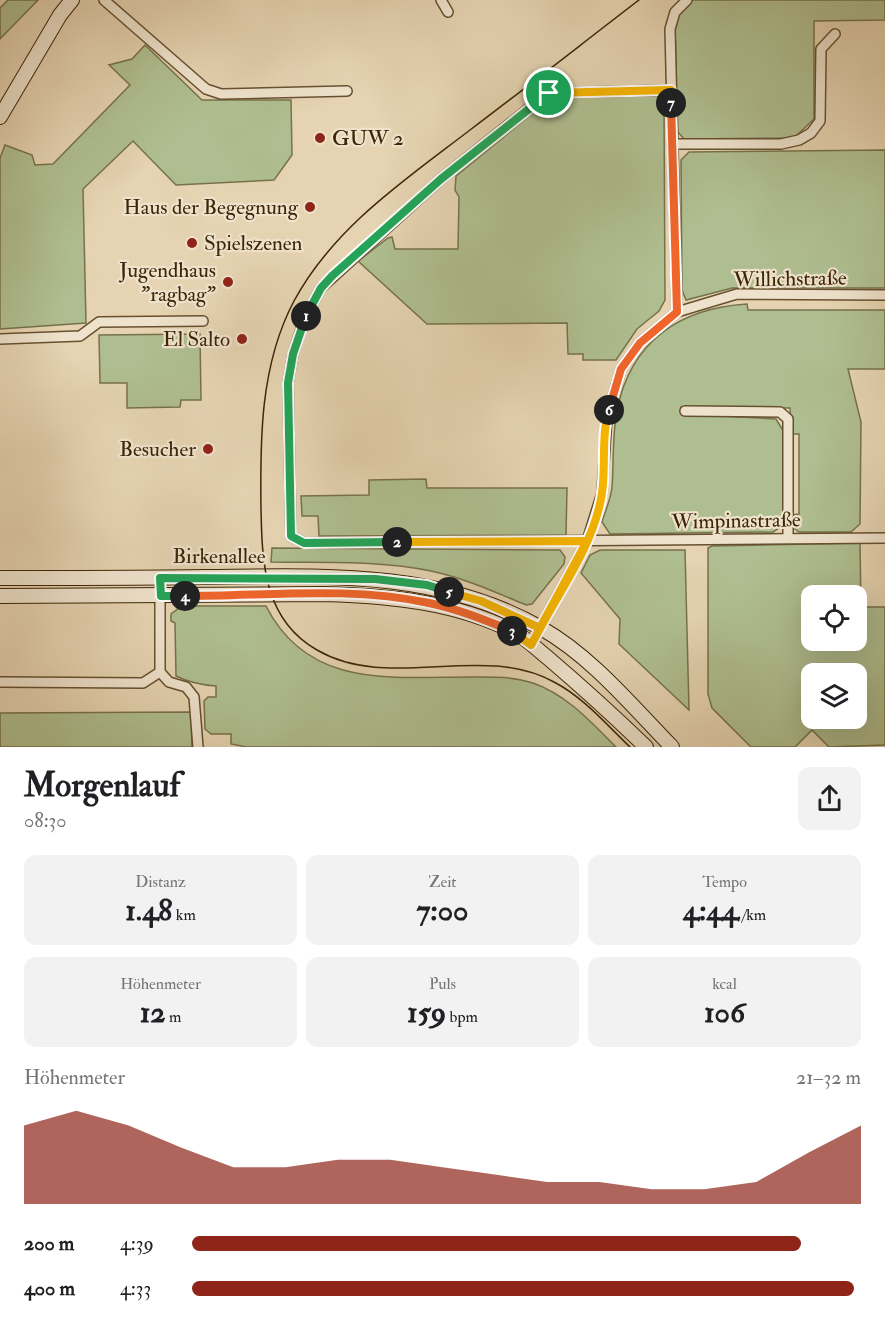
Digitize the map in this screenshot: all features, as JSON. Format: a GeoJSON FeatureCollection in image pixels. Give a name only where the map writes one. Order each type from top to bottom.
{"type":"FeatureCollection","features":[{"type":"Feature","properties":{"kind":"street"},"geometry":{"type":"LineString","coordinates":[[0,117],[44,41],[72,0]]}},
{"type":"Feature","properties":{"kind":"street"},"geometry":{"type":"LineString","coordinates":[[104,0],[206,89],[221,94],[347,91]]}},
{"type":"Feature","properties":{"kind":"street"},"geometry":{"type":"LineString","coordinates":[[441,0],[448,12]]}},
{"type":"Feature","properties":{"kind":"street"},"geometry":{"type":"LineString","coordinates":[[677,312],[670,29],[675,12],[687,0]]}},
{"type":"Feature","properties":{"kind":"street"},"geometry":{"type":"LineString","coordinates":[[672,144],[781,144],[799,140],[811,133],[820,121],[821,49],[835,34]]}},
{"type":"Feature","properties":{"kind":"street"},"geometry":{"type":"LineString","coordinates":[[587,541],[304,543],[291,536],[289,529],[288,383],[293,354],[304,320],[321,288],[441,179],[549,93],[671,90]]}},
{"type":"Feature","properties":{"kind":"street","name":"Willichstraße"},"geometry":{"type":"LineString","coordinates":[[531,645],[587,541],[602,493],[607,417],[621,369],[640,343],[677,312],[737,294],[885,296]]}},
{"type":"Feature","properties":{"kind":"street"},"geometry":{"type":"LineString","coordinates":[[0,339],[80,336],[99,322],[203,321]]}},
{"type":"Feature","properties":{"kind":"street"},"geometry":{"type":"LineString","coordinates":[[685,411],[780,412],[788,419],[788,538]]}},
{"type":"Feature","properties":{"kind":"street","name":"Wimpinastraße"},"geometry":{"type":"LineString","coordinates":[[587,541],[885,538]]}},
{"type":"Feature","properties":{"kind":"street","name":"Birkenallee"},"geometry":{"type":"LineString","coordinates":[[0,578],[375,579],[427,585],[481,601],[540,628],[595,668],[672,747]]}},
{"type":"Feature","properties":{"kind":"street"},"geometry":{"type":"LineString","coordinates":[[160,578],[159,672],[169,682],[186,687],[194,697],[198,747]]}},
{"type":"Feature","properties":{"kind":"street","name":"Birkenallee"},"geometry":{"type":"LineString","coordinates":[[0,596],[325,594],[394,598],[429,603],[474,616],[517,633],[586,689],[646,747]]}},
{"type":"Feature","properties":{"kind":"street"},"geometry":{"type":"LineString","coordinates":[[0,682],[143,683],[159,672]]}},
{"type":"Feature","properties":{"kind":"green space"},"geometry":{"type":"Polygon","coordinates":[[[8,0],[38,0],[0,39],[0,8],[8,0]]]}},
{"type":"Feature","properties":{"kind":"green space"},"geometry":{"type":"Polygon","coordinates":[[[693,0],[885,0],[885,20],[814,21],[814,119],[796,136],[684,139],[677,131],[675,22],[678,15],[693,0]]]}},
{"type":"Feature","properties":{"kind":"green space"},"geometry":{"type":"Polygon","coordinates":[[[145,45],[202,100],[291,100],[292,155],[274,180],[176,185],[133,141],[83,189],[86,323],[0,329],[0,158],[5,145],[32,155],[35,165],[53,164],[130,85],[109,65],[132,59],[145,45]]]}},
{"type":"Feature","properties":{"kind":"green space"},"geometry":{"type":"Polygon","coordinates":[[[657,96],[664,104],[665,300],[659,311],[637,329],[616,360],[583,360],[583,354],[568,354],[567,323],[427,324],[358,261],[392,237],[395,249],[458,249],[459,197],[455,190],[456,176],[545,103],[556,97],[657,96]]]}},
{"type":"Feature","properties":{"kind":"green space"},"geometry":{"type":"Polygon","coordinates":[[[885,150],[885,288],[732,288],[686,300],[682,290],[681,160],[689,152],[885,150]]]}},
{"type":"Feature","properties":{"kind":"green space"},"geometry":{"type":"Polygon","coordinates":[[[747,304],[748,310],[885,310],[885,369],[848,369],[861,422],[860,524],[851,532],[799,532],[795,529],[792,515],[799,514],[799,434],[791,434],[790,408],[681,407],[682,414],[776,419],[784,432],[784,518],[781,527],[773,532],[610,534],[602,522],[612,487],[615,420],[624,386],[634,365],[647,347],[680,321],[723,307],[747,304]]]}},
{"type":"Feature","properties":{"kind":"green space"},"geometry":{"type":"Polygon","coordinates":[[[200,334],[201,400],[181,400],[180,407],[127,408],[127,383],[100,383],[99,335],[200,334]]]}},
{"type":"Feature","properties":{"kind":"green space"},"geometry":{"type":"Polygon","coordinates":[[[426,479],[427,488],[567,488],[566,535],[319,536],[318,516],[302,516],[301,496],[369,495],[369,480],[426,479]]]}},
{"type":"Feature","properties":{"kind":"green space"},"geometry":{"type":"Polygon","coordinates":[[[860,543],[861,585],[801,585],[801,651],[867,651],[867,607],[885,607],[885,745],[829,747],[812,730],[795,747],[751,747],[712,708],[708,694],[708,548],[712,546],[860,543]]]}},
{"type":"Feature","properties":{"kind":"green space"},"geometry":{"type":"Polygon","coordinates":[[[272,548],[560,550],[565,557],[564,564],[532,604],[526,605],[455,577],[411,567],[351,563],[271,562],[272,548]]]}},
{"type":"Feature","properties":{"kind":"green space"},"geometry":{"type":"Polygon","coordinates":[[[600,550],[685,550],[689,710],[619,644],[620,619],[581,573],[590,555],[600,550]]]}},
{"type":"Feature","properties":{"kind":"green space"},"geometry":{"type":"Polygon","coordinates":[[[182,606],[266,606],[284,633],[304,652],[328,665],[354,673],[410,678],[501,677],[533,683],[568,702],[616,747],[246,747],[231,744],[231,734],[211,734],[205,729],[204,701],[208,697],[216,697],[216,686],[195,683],[176,676],[175,623],[171,621],[171,614],[182,606]]]}},
{"type":"Feature","properties":{"kind":"green space"},"geometry":{"type":"Polygon","coordinates":[[[191,712],[192,747],[0,747],[0,713],[191,712]]]}},
{"type":"Feature","properties":{"kind":"tram line"},"geometry":{"type":"LineString","coordinates":[[630,747],[575,695],[554,682],[526,671],[496,666],[466,665],[374,667],[345,662],[317,650],[299,638],[286,623],[276,606],[265,569],[261,456],[264,403],[274,351],[294,301],[310,274],[329,250],[373,206],[396,187],[639,0]]}},
{"type":"Feature","properties":{"kind":"place","name":"GUW 2"},"geometry":{"type":"Point","coordinates":[320,138]}},
{"type":"Feature","properties":{"kind":"place","name":"Haus der Begegnung"},"geometry":{"type":"Point","coordinates":[310,207]}},
{"type":"Feature","properties":{"kind":"place","name":"Spielszenen"},"geometry":{"type":"Point","coordinates":[192,243]}},
{"type":"Feature","properties":{"kind":"place","name":"Jugendhaus \"ragbag\""},"geometry":{"type":"Point","coordinates":[228,282]}},
{"type":"Feature","properties":{"kind":"place","name":"El Salto"},"geometry":{"type":"Point","coordinates":[242,339]}},
{"type":"Feature","properties":{"kind":"place","name":"Besucher"},"geometry":{"type":"Point","coordinates":[208,449]}},
{"type":"Feature","properties":{"kind":"route"},"geometry":{"type":"LineString","coordinates":[[549,93],[441,179],[321,288],[304,320],[293,354],[288,383],[289,529],[296,541],[304,543],[587,541],[531,645],[517,633],[474,616],[429,603],[372,595],[161,596],[160,578],[375,579],[427,585],[481,601],[540,628],[587,541],[602,493],[602,461],[607,417],[621,369],[640,343],[677,312],[671,90],[549,93]]}}]}
